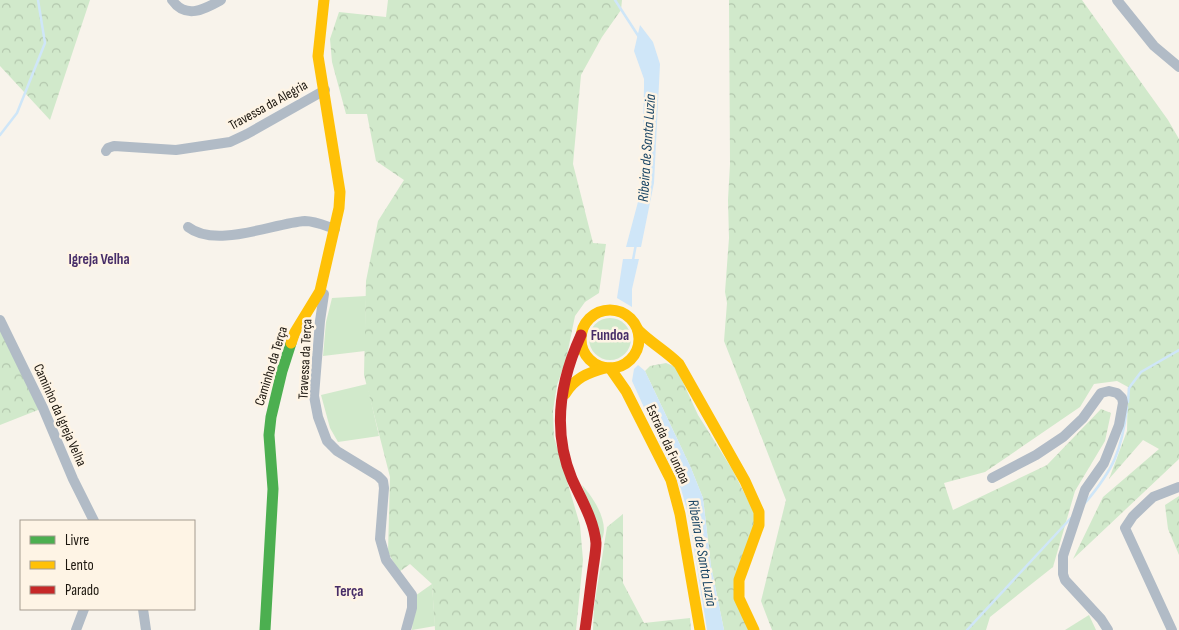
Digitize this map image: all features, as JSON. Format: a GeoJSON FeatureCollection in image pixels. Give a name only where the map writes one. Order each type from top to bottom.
{"type":"FeatureCollection","features":[{"type":"Feature","properties":{"kind":"main road","name":"Caminho da Terça"},"geometry":{"type":"LineString","coordinates":[[265,630],[273,488],[269,435],[271,417],[282,371],[296,332],[320,291],[339,208],[340,192],[318,56],[324,0]]}},
{"type":"Feature","properties":{"kind":"main road"},"geometry":{"type":"LineString","coordinates":[[585,630],[596,544],[592,523],[568,468],[561,441],[560,402],[572,352],[586,322],[602,310],[614,310],[631,318],[638,330],[682,368],[745,481],[758,512],[759,525],[739,580],[739,598],[754,630]]}},
{"type":"Feature","properties":{"kind":"main road"},"geometry":{"type":"LineString","coordinates":[[626,391],[631,359],[639,342],[638,330]]}},
{"type":"Feature","properties":{"kind":"main road"},"geometry":{"type":"LineString","coordinates":[[581,335],[582,346],[586,356],[595,364],[608,368]]}},
{"type":"Feature","properties":{"kind":"main road"},"geometry":{"type":"LineString","coordinates":[[560,402],[575,379],[581,375],[608,368],[631,359],[666,353]]}},
{"type":"Feature","properties":{"kind":"main road","name":"Estrada da Fundoa"},"geometry":{"type":"LineString","coordinates":[[608,368],[626,391],[670,480],[680,514],[700,630]]}},
{"type":"Feature","properties":{"kind":"street"},"geometry":{"type":"LineString","coordinates":[[172,0],[180,7],[201,11],[221,0]]}},
{"type":"Feature","properties":{"kind":"street"},"geometry":{"type":"LineString","coordinates":[[1117,0],[1154,46],[1179,67]]}},
{"type":"Feature","properties":{"kind":"street","name":"Travessa da Alegria"},"geometry":{"type":"LineString","coordinates":[[106,152],[108,148],[114,146],[176,150],[230,142],[324,90]]}},
{"type":"Feature","properties":{"kind":"street"},"geometry":{"type":"LineString","coordinates":[[188,227],[192,231],[232,236],[304,221],[335,229]]}},
{"type":"Feature","properties":{"kind":"street","name":"Travessa da Terça"},"geometry":{"type":"LineString","coordinates":[[320,291],[324,294],[314,396],[318,417],[327,441],[337,451],[383,481],[380,539],[386,560],[412,595],[412,608],[406,630]]}},
{"type":"Feature","properties":{"kind":"street","name":"Caminho da Igreja Velha"},"geometry":{"type":"LineString","coordinates":[[0,320],[43,408],[94,520]]}},
{"type":"Feature","properties":{"kind":"street"},"geometry":{"type":"LineString","coordinates":[[992,478],[1036,455],[1063,437],[1083,418],[1101,393],[1109,390],[1117,393],[1122,398],[1123,404],[1119,425],[1110,450],[1104,463],[1086,490],[1063,556],[1065,580],[1101,619],[1108,630]]}},
{"type":"Feature","properties":{"kind":"street"},"geometry":{"type":"LineString","coordinates":[[1172,630],[1125,528],[1133,516],[1153,497],[1179,486]]}},
{"type":"Feature","properties":{"kind":"street"},"geometry":{"type":"LineString","coordinates":[[76,630],[84,610]]}},
{"type":"Feature","properties":{"kind":"street"},"geometry":{"type":"LineString","coordinates":[[143,610],[146,630]]}},
{"type":"Feature","properties":{"kind":"green space"},"geometry":{"type":"Polygon","coordinates":[[[0,0],[90,0],[50,120],[0,66],[0,0]]]}},
{"type":"Feature","properties":{"kind":"green space"},"geometry":{"type":"Polygon","coordinates":[[[388,0],[622,0],[621,10],[602,37],[581,75],[573,164],[593,243],[606,244],[599,293],[585,302],[575,316],[566,360],[557,385],[553,411],[554,437],[580,525],[583,560],[576,630],[435,630],[432,584],[410,564],[399,572],[388,552],[390,477],[364,375],[366,281],[378,221],[404,180],[376,161],[367,114],[346,114],[332,62],[330,39],[339,12],[386,17],[388,0]]]}},
{"type":"Feature","properties":{"kind":"green space"},"geometry":{"type":"Polygon","coordinates":[[[729,0],[1082,0],[1168,120],[1179,139],[1179,459],[1073,559],[1103,497],[1159,449],[1143,440],[1109,479],[1127,431],[1128,387],[1117,381],[1094,384],[1080,407],[985,472],[944,483],[953,510],[1047,465],[1101,409],[1111,413],[1105,441],[1075,491],[1053,567],[990,617],[986,630],[772,630],[761,601],[786,500],[724,341],[729,238],[729,0]]]}},
{"type":"Feature","properties":{"kind":"green space"},"geometry":{"type":"Polygon","coordinates":[[[366,296],[365,351],[323,356],[326,322],[332,298],[366,296]]]}},
{"type":"Feature","properties":{"kind":"green space"},"geometry":{"type":"Polygon","coordinates":[[[610,318],[625,324],[631,339],[625,354],[610,360],[595,354],[589,339],[595,324],[610,318]]]}},
{"type":"Feature","properties":{"kind":"green space"},"geometry":{"type":"Polygon","coordinates":[[[0,320],[43,408],[0,425],[0,320]]]}},
{"type":"Feature","properties":{"kind":"green space"},"geometry":{"type":"Polygon","coordinates":[[[666,363],[676,367],[698,415],[732,469],[757,518],[735,579],[748,630],[724,630],[711,566],[703,498],[691,468],[645,371],[650,366],[666,363]]]}},
{"type":"Feature","properties":{"kind":"green space"},"geometry":{"type":"Polygon","coordinates":[[[367,384],[379,436],[338,442],[330,428],[321,395],[367,384]]]}},
{"type":"Feature","properties":{"kind":"green space"},"geometry":{"type":"Polygon","coordinates":[[[582,485],[591,496],[602,519],[604,534],[601,541],[582,485]]]}},
{"type":"Feature","properties":{"kind":"green space"},"geometry":{"type":"Polygon","coordinates":[[[1179,496],[1179,555],[1168,529],[1165,505],[1179,496]]]}},
{"type":"Feature","properties":{"kind":"green space"},"geometry":{"type":"Polygon","coordinates":[[[623,514],[623,583],[644,623],[690,618],[691,630],[593,630],[594,607],[607,527],[623,514]]]}},
{"type":"Feature","properties":{"kind":"green space"},"geometry":{"type":"Polygon","coordinates":[[[432,584],[435,626],[412,630],[415,596],[432,584]]]}},
{"type":"Feature","properties":{"kind":"green space"},"geometry":{"type":"Polygon","coordinates":[[[1089,615],[1096,630],[1065,630],[1089,615]]]}},
{"type":"Feature","properties":{"kind":"water"},"geometry":{"type":"Polygon","coordinates":[[[640,25],[653,42],[660,64],[654,183],[641,247],[626,247],[639,198],[642,175],[644,79],[634,51],[640,25]]]}},
{"type":"Feature","properties":{"kind":"water"},"geometry":{"type":"Polygon","coordinates":[[[623,259],[639,259],[632,289],[632,307],[617,298],[623,259]]]}},
{"type":"Feature","properties":{"kind":"water"},"geometry":{"type":"Polygon","coordinates":[[[638,365],[645,371],[691,468],[703,498],[711,566],[724,630],[707,630],[689,517],[681,489],[632,381],[634,369],[638,365]]]}},
{"type":"Feature","properties":{"kind":"waterway"},"geometry":{"type":"LineString","coordinates":[[0,135],[17,113],[45,43],[38,0]]}},
{"type":"Feature","properties":{"kind":"waterway","name":"Ribeira de Santa Luzia"},"geometry":{"type":"LineString","coordinates":[[615,0],[639,37]]}},
{"type":"Feature","properties":{"kind":"waterway","name":"Ribeira de Santa Luzia"},"geometry":{"type":"LineString","coordinates":[[633,260],[636,244]]}},
{"type":"Feature","properties":{"kind":"waterway"},"geometry":{"type":"LineString","coordinates":[[1128,402],[1129,388],[1141,372],[1179,350]]}},
{"type":"Feature","properties":{"kind":"waterway"},"geometry":{"type":"LineString","coordinates":[[1085,503],[1103,480],[1115,459],[1122,436],[1127,407]]}},
{"type":"Feature","properties":{"kind":"waterway"},"geometry":{"type":"LineString","coordinates":[[967,630],[1071,518]]}},
{"type":"Feature","properties":{"kind":"traffic: fast"},"geometry":{"type":"LineString","coordinates":[[265,630],[273,489],[269,435],[271,417],[291,343]]}},
{"type":"Feature","properties":{"kind":"traffic: slow"},"geometry":{"type":"LineString","coordinates":[[291,343],[295,332],[320,291],[339,208],[340,192],[318,56],[324,0]]}},
{"type":"Feature","properties":{"kind":"traffic: slow"},"geometry":{"type":"LineString","coordinates":[[604,310],[616,310],[631,318],[639,333],[639,339],[639,345],[631,360],[616,368],[604,368],[589,360],[581,345],[581,333],[589,318],[604,310]]}},
{"type":"Feature","properties":{"kind":"traffic: slow"},"geometry":{"type":"LineString","coordinates":[[638,330],[679,364],[745,481],[759,512],[759,525],[739,580],[739,598],[754,630]]}},
{"type":"Feature","properties":{"kind":"traffic: slow"},"geometry":{"type":"LineString","coordinates":[[565,394],[582,377],[605,368]]}},
{"type":"Feature","properties":{"kind":"traffic: slow"},"geometry":{"type":"LineString","coordinates":[[610,368],[626,391],[671,480],[680,514],[700,630]]}},
{"type":"Feature","properties":{"kind":"traffic: jam"},"geometry":{"type":"LineString","coordinates":[[581,335],[568,370],[561,406],[561,424],[562,443],[566,461],[595,534],[595,553],[585,630]]}},
{"type":"Feature","properties":{"kind":"district","name":"Igreja Velha"},"geometry":{"type":"Point","coordinates":[99,259]}},
{"type":"Feature","properties":{"kind":"district","name":"Fundoa"},"geometry":{"type":"Point","coordinates":[610,335]}},
{"type":"Feature","properties":{"kind":"district","name":"Terça"},"geometry":{"type":"Point","coordinates":[349,591]}}]}
